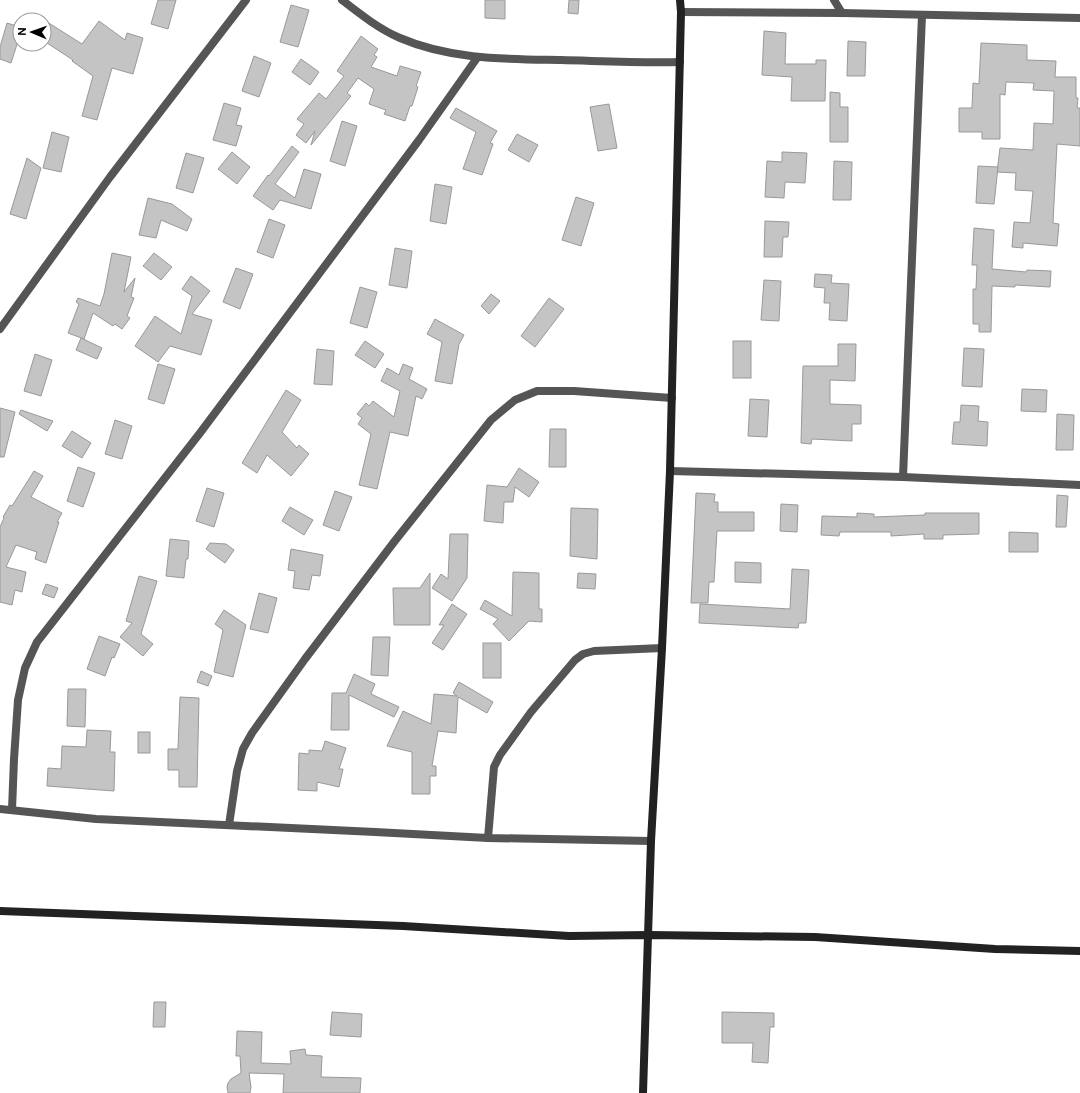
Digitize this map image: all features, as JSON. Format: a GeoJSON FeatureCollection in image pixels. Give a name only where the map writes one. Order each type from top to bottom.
{"type":"FeatureCollection","features":[{"type":"Feature","properties":{"kind":"street"},"geometry":{"type":"LineString","coordinates":[[0,329],[110,178],[246,0]]}},
{"type":"Feature","properties":{"kind":"street"},"geometry":{"type":"LineString","coordinates":[[342,0],[376,26],[400,38],[433,49],[477,58],[651,63],[680,62]]}},
{"type":"Feature","properties":{"kind":"street"},"geometry":{"type":"LineString","coordinates":[[643,1093],[651,841],[670,471],[680,62],[680,0]]}},
{"type":"Feature","properties":{"kind":"street"},"geometry":{"type":"LineString","coordinates":[[834,0],[842,13]]}},
{"type":"Feature","properties":{"kind":"street"},"geometry":{"type":"LineString","coordinates":[[681,12],[922,14],[1080,18]]}},
{"type":"Feature","properties":{"kind":"street"},"geometry":{"type":"LineString","coordinates":[[904,477],[922,14]]}},
{"type":"Feature","properties":{"kind":"street"},"geometry":{"type":"LineString","coordinates":[[12,810],[18,700],[25,668],[37,642],[209,420],[419,140],[477,58]]}},
{"type":"Feature","properties":{"kind":"street"},"geometry":{"type":"LineString","coordinates":[[229,825],[237,771],[243,749],[252,732],[390,548],[491,420],[515,400],[538,391],[574,391],[672,398]]}},
{"type":"Feature","properties":{"kind":"street"},"geometry":{"type":"LineString","coordinates":[[670,471],[904,477],[1080,485]]}},
{"type":"Feature","properties":{"kind":"street"},"geometry":{"type":"LineString","coordinates":[[488,838],[494,767],[500,755],[531,712],[575,660],[583,654],[594,651],[662,648]]}},
{"type":"Feature","properties":{"kind":"street"},"geometry":{"type":"LineString","coordinates":[[0,809],[96,818],[488,838],[651,841]]}},
{"type":"Feature","properties":{"kind":"street"},"geometry":{"type":"LineString","coordinates":[[0,911],[403,926],[569,936],[649,934],[815,937],[988,948],[1080,951]]}},
{"type":"Feature","properties":{"kind":"building"},"geometry":{"type":"Polygon","coordinates":[[[158,0],[176,0],[168,29],[151,24],[158,0]]]}},
{"type":"Feature","properties":{"kind":"building"},"geometry":{"type":"Polygon","coordinates":[[[485,0],[505,0],[505,19],[485,18],[485,0]]]}},
{"type":"Feature","properties":{"kind":"building"},"geometry":{"type":"Polygon","coordinates":[[[569,0],[579,0],[578,14],[568,13],[569,0]]]}},
{"type":"Feature","properties":{"kind":"building"},"geometry":{"type":"Polygon","coordinates":[[[291,5],[309,10],[298,47],[280,42],[291,5]]]}},
{"type":"Feature","properties":{"kind":"building"},"geometry":{"type":"Polygon","coordinates":[[[99,21],[125,40],[127,33],[143,38],[133,74],[112,68],[97,120],[82,116],[93,76],[72,61],[73,60],[52,46],[52,25],[82,44],[99,21]]]}},
{"type":"Feature","properties":{"kind":"building"},"geometry":{"type":"Polygon","coordinates":[[[7,23],[12,25],[12,52],[15,52],[11,63],[0,59],[0,47],[7,23]]]}},
{"type":"Feature","properties":{"kind":"building"},"geometry":{"type":"Polygon","coordinates":[[[764,31],[786,33],[785,64],[816,64],[816,60],[826,60],[825,101],[791,101],[792,77],[762,75],[764,31]]]}},
{"type":"Feature","properties":{"kind":"building"},"geometry":{"type":"Polygon","coordinates":[[[361,36],[378,49],[374,55],[377,57],[371,67],[397,76],[400,66],[421,72],[416,86],[418,87],[412,106],[410,106],[405,121],[384,114],[386,110],[369,104],[374,89],[358,78],[347,93],[351,96],[311,145],[315,131],[306,143],[296,135],[304,124],[297,119],[319,93],[326,99],[344,76],[337,71],[361,36]]]}},
{"type":"Feature","properties":{"kind":"building"},"geometry":{"type":"Polygon","coordinates":[[[848,41],[866,42],[865,76],[847,76],[848,41]]]}},
{"type":"Feature","properties":{"kind":"building"},"geometry":{"type":"Polygon","coordinates":[[[981,43],[1027,45],[1027,60],[1056,61],[1055,77],[1076,77],[1076,98],[1078,98],[1077,108],[1080,108],[1080,146],[1057,144],[1053,223],[1059,224],[1057,246],[1023,243],[1023,248],[1012,247],[1014,222],[1030,223],[1033,191],[1015,190],[1016,173],[997,172],[1000,148],[1033,150],[1034,123],[1053,124],[1054,91],[1033,90],[1034,83],[1006,82],[1005,95],[1000,94],[1000,139],[982,139],[982,132],[959,132],[959,108],[972,108],[973,83],[979,84],[981,43]]]}},
{"type":"Feature","properties":{"kind":"building"},"geometry":{"type":"Polygon","coordinates":[[[254,56],[271,63],[259,97],[242,91],[254,56]]]}},
{"type":"Feature","properties":{"kind":"building"},"geometry":{"type":"Polygon","coordinates":[[[301,59],[319,72],[310,85],[292,72],[301,59]]]}},
{"type":"Feature","properties":{"kind":"building"},"geometry":{"type":"Polygon","coordinates":[[[830,92],[840,93],[840,107],[848,107],[848,142],[830,142],[830,92]]]}},
{"type":"Feature","properties":{"kind":"building"},"geometry":{"type":"Polygon","coordinates":[[[224,103],[241,108],[236,125],[242,126],[236,146],[213,140],[224,103]]]}},
{"type":"Feature","properties":{"kind":"building"},"geometry":{"type":"Polygon","coordinates":[[[609,104],[617,148],[598,151],[590,107],[609,104]]]}},
{"type":"Feature","properties":{"kind":"building"},"geometry":{"type":"Polygon","coordinates":[[[456,108],[497,131],[490,143],[493,144],[482,175],[463,169],[476,132],[450,118],[456,108]]]}},
{"type":"Feature","properties":{"kind":"building"},"geometry":{"type":"Polygon","coordinates":[[[342,121],[357,126],[345,166],[330,161],[342,121]]]}},
{"type":"Feature","properties":{"kind":"building"},"geometry":{"type":"Polygon","coordinates":[[[52,132],[69,137],[61,172],[43,168],[52,132]]]}},
{"type":"Feature","properties":{"kind":"building"},"geometry":{"type":"Polygon","coordinates":[[[517,134],[538,145],[529,162],[508,150],[517,134]]]}},
{"type":"Feature","properties":{"kind":"building"},"geometry":{"type":"Polygon","coordinates":[[[292,146],[299,152],[275,184],[295,198],[304,169],[321,174],[311,209],[280,200],[273,210],[253,196],[292,146]]]}},
{"type":"Feature","properties":{"kind":"building"},"geometry":{"type":"Polygon","coordinates":[[[232,152],[250,167],[237,184],[218,169],[232,152]]]}},
{"type":"Feature","properties":{"kind":"building"},"geometry":{"type":"Polygon","coordinates":[[[782,152],[807,153],[805,183],[785,182],[784,198],[765,197],[767,161],[782,162],[782,152]]]}},
{"type":"Feature","properties":{"kind":"building"},"geometry":{"type":"Polygon","coordinates":[[[186,153],[204,158],[193,193],[176,188],[186,153]]]}},
{"type":"Feature","properties":{"kind":"building"},"geometry":{"type":"Polygon","coordinates":[[[27,158],[41,168],[26,219],[10,214],[27,158]]]}},
{"type":"Feature","properties":{"kind":"building"},"geometry":{"type":"Polygon","coordinates":[[[834,161],[852,162],[851,200],[833,200],[834,161]]]}},
{"type":"Feature","properties":{"kind":"building"},"geometry":{"type":"Polygon","coordinates":[[[978,166],[998,167],[994,204],[976,203],[978,166]]]}},
{"type":"Feature","properties":{"kind":"building"},"geometry":{"type":"Polygon","coordinates":[[[435,184],[452,187],[446,224],[430,221],[435,184]]]}},
{"type":"Feature","properties":{"kind":"building"},"geometry":{"type":"Polygon","coordinates":[[[576,197],[594,203],[581,246],[562,240],[576,197]]]}},
{"type":"Feature","properties":{"kind":"building"},"geometry":{"type":"Polygon","coordinates":[[[148,198],[172,204],[192,219],[187,231],[161,220],[156,238],[139,235],[148,198]]]}},
{"type":"Feature","properties":{"kind":"building"},"geometry":{"type":"Polygon","coordinates":[[[269,219],[285,225],[273,258],[257,252],[269,219]]]}},
{"type":"Feature","properties":{"kind":"building"},"geometry":{"type":"Polygon","coordinates":[[[765,221],[789,222],[788,237],[783,237],[782,257],[764,257],[765,221]]]}},
{"type":"Feature","properties":{"kind":"building"},"geometry":{"type":"Polygon","coordinates":[[[974,228],[994,230],[992,269],[1026,272],[1027,270],[1051,271],[1050,287],[1015,285],[1015,287],[992,286],[991,332],[979,332],[979,324],[973,324],[973,289],[976,289],[977,265],[972,265],[974,228]]]}},
{"type":"Feature","properties":{"kind":"building"},"geometry":{"type":"Polygon","coordinates":[[[395,248],[412,251],[407,288],[389,285],[395,248]]]}},
{"type":"Feature","properties":{"kind":"building"},"geometry":{"type":"Polygon","coordinates":[[[112,253],[131,257],[124,292],[135,278],[131,297],[134,298],[127,316],[130,318],[122,329],[115,324],[113,326],[93,313],[84,339],[68,333],[79,304],[76,302],[78,298],[100,306],[104,294],[112,253]]]}},
{"type":"Feature","properties":{"kind":"building"},"geometry":{"type":"Polygon","coordinates":[[[154,253],[172,267],[161,280],[143,266],[154,253]]]}},
{"type":"Feature","properties":{"kind":"building"},"geometry":{"type":"Polygon","coordinates":[[[236,268],[253,274],[240,309],[223,302],[236,268]]]}},
{"type":"Feature","properties":{"kind":"building"},"geometry":{"type":"Polygon","coordinates":[[[815,274],[832,275],[831,283],[849,284],[847,321],[829,320],[830,303],[824,303],[825,288],[814,287],[815,274]]]}},
{"type":"Feature","properties":{"kind":"building"},"geometry":{"type":"Polygon","coordinates":[[[191,276],[210,291],[192,314],[212,320],[201,355],[170,346],[158,362],[135,346],[155,316],[181,334],[192,296],[182,289],[191,276]]]}},
{"type":"Feature","properties":{"kind":"building"},"geometry":{"type":"Polygon","coordinates":[[[764,280],[781,281],[779,321],[761,320],[764,280]]]}},
{"type":"Feature","properties":{"kind":"building"},"geometry":{"type":"Polygon","coordinates":[[[360,287],[377,292],[367,328],[350,323],[360,287]]]}},
{"type":"Feature","properties":{"kind":"building"},"geometry":{"type":"Polygon","coordinates":[[[491,294],[500,301],[489,314],[481,306],[491,294]]]}},
{"type":"Feature","properties":{"kind":"building"},"geometry":{"type":"Polygon","coordinates":[[[549,298],[564,309],[535,347],[521,336],[549,298]]]}},
{"type":"Feature","properties":{"kind":"building"},"geometry":{"type":"Polygon","coordinates":[[[435,319],[464,335],[459,344],[452,384],[435,381],[442,342],[427,334],[435,319]]]}},
{"type":"Feature","properties":{"kind":"building"},"geometry":{"type":"Polygon","coordinates":[[[81,338],[102,348],[97,359],[76,350],[81,338]]]}},
{"type":"Feature","properties":{"kind":"building"},"geometry":{"type":"Polygon","coordinates":[[[365,341],[384,354],[375,368],[355,355],[365,341]]]}},
{"type":"Feature","properties":{"kind":"building"},"geometry":{"type":"Polygon","coordinates":[[[733,341],[751,341],[751,378],[733,378],[733,341]]]}},
{"type":"Feature","properties":{"kind":"building"},"geometry":{"type":"Polygon","coordinates":[[[838,344],[856,344],[855,381],[830,380],[830,404],[861,405],[861,424],[852,424],[852,441],[812,439],[811,444],[801,443],[803,366],[838,366],[838,344]]]}},
{"type":"Feature","properties":{"kind":"building"},"geometry":{"type":"Polygon","coordinates":[[[964,348],[984,349],[982,387],[962,386],[964,348]]]}},
{"type":"Feature","properties":{"kind":"building"},"geometry":{"type":"Polygon","coordinates":[[[317,349],[334,351],[332,385],[314,384],[317,349]]]}},
{"type":"Feature","properties":{"kind":"building"},"geometry":{"type":"Polygon","coordinates":[[[35,354],[52,360],[41,396],[24,391],[35,354]]]}},
{"type":"Feature","properties":{"kind":"building"},"geometry":{"type":"Polygon","coordinates":[[[158,364],[175,369],[164,404],[148,399],[158,364]]]}},
{"type":"Feature","properties":{"kind":"building"},"geometry":{"type":"Polygon","coordinates":[[[403,364],[413,368],[409,379],[427,389],[422,399],[416,396],[408,436],[390,432],[377,489],[359,485],[371,434],[358,424],[362,418],[357,414],[366,403],[369,406],[373,401],[394,417],[400,391],[381,381],[387,368],[399,375],[403,364]]]}},
{"type":"Feature","properties":{"kind":"building"},"geometry":{"type":"Polygon","coordinates":[[[1022,389],[1047,390],[1046,412],[1021,411],[1022,389]]]}},
{"type":"Feature","properties":{"kind":"building"},"geometry":{"type":"Polygon","coordinates":[[[286,390],[301,400],[282,432],[297,448],[299,445],[309,454],[291,476],[267,455],[257,473],[242,463],[286,390]]]}},
{"type":"Feature","properties":{"kind":"building"},"geometry":{"type":"Polygon","coordinates":[[[750,399],[769,400],[767,437],[748,436],[750,399]]]}},
{"type":"Feature","properties":{"kind":"building"},"geometry":{"type":"Polygon","coordinates":[[[961,405],[979,406],[978,421],[988,422],[987,446],[952,444],[954,422],[960,422],[961,405]]]}},
{"type":"Feature","properties":{"kind":"building"},"geometry":{"type":"Polygon","coordinates":[[[0,408],[15,412],[4,457],[0,457],[0,408]]]}},
{"type":"Feature","properties":{"kind":"building"},"geometry":{"type":"Polygon","coordinates":[[[21,410],[53,421],[47,431],[19,414],[21,410]]]}},
{"type":"Feature","properties":{"kind":"building"},"geometry":{"type":"Polygon","coordinates":[[[1057,414],[1074,415],[1073,450],[1056,450],[1057,414]]]}},
{"type":"Feature","properties":{"kind":"building"},"geometry":{"type":"Polygon","coordinates":[[[115,420],[132,426],[122,459],[105,454],[115,420]]]}},
{"type":"Feature","properties":{"kind":"building"},"geometry":{"type":"Polygon","coordinates":[[[550,429],[566,429],[566,467],[549,467],[550,429]]]}},
{"type":"Feature","properties":{"kind":"building"},"geometry":{"type":"Polygon","coordinates":[[[72,431],[91,443],[82,458],[62,446],[72,431]]]}},
{"type":"Feature","properties":{"kind":"building"},"geometry":{"type":"Polygon","coordinates":[[[78,467],[95,473],[83,507],[67,501],[78,467]]]}},
{"type":"Feature","properties":{"kind":"building"},"geometry":{"type":"Polygon","coordinates":[[[519,468],[539,482],[529,497],[515,487],[513,502],[504,502],[503,523],[484,521],[487,485],[507,487],[519,468]]]}},
{"type":"Feature","properties":{"kind":"building"},"geometry":{"type":"Polygon","coordinates":[[[34,471],[43,476],[31,497],[62,513],[57,522],[59,522],[46,563],[35,559],[37,552],[16,545],[6,567],[26,572],[22,592],[15,590],[12,605],[0,602],[0,527],[4,518],[3,517],[10,505],[12,506],[34,471]]]}},
{"type":"Feature","properties":{"kind":"building"},"geometry":{"type":"Polygon","coordinates":[[[207,488],[224,493],[214,527],[196,521],[207,488]]]}},
{"type":"Feature","properties":{"kind":"building"},"geometry":{"type":"Polygon","coordinates":[[[335,491],[352,497],[339,531],[323,525],[335,491]]]}},
{"type":"Feature","properties":{"kind":"building"},"geometry":{"type":"Polygon","coordinates":[[[696,493],[715,494],[714,502],[718,502],[718,512],[754,512],[754,531],[717,531],[714,582],[709,582],[708,603],[691,603],[696,493]]]}},
{"type":"Feature","properties":{"kind":"building"},"geometry":{"type":"Polygon","coordinates":[[[1057,495],[1068,496],[1066,527],[1056,527],[1057,495]]]}},
{"type":"Feature","properties":{"kind":"building"},"geometry":{"type":"Polygon","coordinates":[[[781,504],[798,505],[797,532],[780,531],[781,504]]]}},
{"type":"Feature","properties":{"kind":"building"},"geometry":{"type":"Polygon","coordinates":[[[290,507],[313,520],[304,535],[282,521],[290,507]]]}},
{"type":"Feature","properties":{"kind":"building"},"geometry":{"type":"Polygon","coordinates":[[[571,508],[598,509],[597,559],[570,556],[571,508]]]}},
{"type":"Feature","properties":{"kind":"building"},"geometry":{"type":"Polygon","coordinates":[[[857,513],[874,514],[874,517],[925,515],[925,513],[979,513],[979,534],[943,535],[943,539],[924,539],[924,534],[891,536],[891,532],[840,532],[839,536],[821,535],[822,516],[857,517],[857,513]]]}},
{"type":"Feature","properties":{"kind":"building"},"geometry":{"type":"Polygon","coordinates":[[[1009,532],[1038,533],[1038,552],[1009,552],[1009,532]]]}},
{"type":"Feature","properties":{"kind":"building"},"geometry":{"type":"Polygon","coordinates":[[[450,534],[468,534],[467,578],[452,601],[432,588],[441,574],[448,579],[450,534]]]}},
{"type":"Feature","properties":{"kind":"building"},"geometry":{"type":"Polygon","coordinates":[[[170,539],[189,541],[188,559],[186,559],[184,578],[166,576],[170,539]]]}},
{"type":"Feature","properties":{"kind":"building"},"geometry":{"type":"Polygon","coordinates":[[[210,543],[226,544],[234,550],[225,563],[206,549],[210,543]]]}},
{"type":"Feature","properties":{"kind":"building"},"geometry":{"type":"Polygon","coordinates":[[[291,549],[323,555],[320,576],[312,575],[309,590],[293,588],[295,571],[288,570],[291,549]]]}},
{"type":"Feature","properties":{"kind":"building"},"geometry":{"type":"Polygon","coordinates":[[[735,562],[761,563],[761,583],[735,582],[735,562]]]}},
{"type":"Feature","properties":{"kind":"building"},"geometry":{"type":"Polygon","coordinates":[[[792,569],[809,570],[806,623],[799,623],[798,628],[699,623],[700,604],[790,609],[792,569]]]}},
{"type":"Feature","properties":{"kind":"building"},"geometry":{"type":"Polygon","coordinates":[[[513,572],[539,573],[539,609],[542,609],[542,622],[529,621],[509,641],[493,624],[498,619],[480,609],[485,600],[512,616],[513,572]]]}},
{"type":"Feature","properties":{"kind":"building"},"geometry":{"type":"Polygon","coordinates":[[[430,573],[430,625],[394,625],[393,588],[420,588],[430,573]]]}},
{"type":"Feature","properties":{"kind":"building"},"geometry":{"type":"Polygon","coordinates":[[[578,573],[596,574],[595,589],[577,588],[578,573]]]}},
{"type":"Feature","properties":{"kind":"building"},"geometry":{"type":"Polygon","coordinates":[[[139,576],[157,581],[141,634],[153,644],[143,656],[120,637],[132,623],[126,621],[139,576]]]}},
{"type":"Feature","properties":{"kind":"building"},"geometry":{"type":"Polygon","coordinates":[[[46,584],[58,588],[54,598],[42,594],[46,584]]]}},
{"type":"Feature","properties":{"kind":"building"},"geometry":{"type":"Polygon","coordinates":[[[259,593],[277,598],[268,633],[250,629],[259,593]]]}},
{"type":"Feature","properties":{"kind":"building"},"geometry":{"type":"Polygon","coordinates":[[[452,604],[467,614],[443,650],[432,643],[444,625],[439,625],[452,604]]]}},
{"type":"Feature","properties":{"kind":"building"},"geometry":{"type":"Polygon","coordinates":[[[224,610],[246,625],[233,677],[214,672],[223,630],[215,624],[224,610]]]}},
{"type":"Feature","properties":{"kind":"building"},"geometry":{"type":"Polygon","coordinates":[[[99,636],[120,644],[114,658],[112,657],[105,676],[87,669],[99,636]]]}},
{"type":"Feature","properties":{"kind":"building"},"geometry":{"type":"Polygon","coordinates":[[[373,637],[390,637],[388,676],[371,675],[373,637]]]}},
{"type":"Feature","properties":{"kind":"building"},"geometry":{"type":"Polygon","coordinates":[[[483,643],[501,643],[501,678],[483,678],[483,643]]]}},
{"type":"Feature","properties":{"kind":"building"},"geometry":{"type":"Polygon","coordinates":[[[201,671],[212,676],[208,686],[197,682],[201,671]]]}},
{"type":"Feature","properties":{"kind":"building"},"geometry":{"type":"Polygon","coordinates":[[[354,674],[375,684],[371,694],[399,707],[394,717],[349,695],[349,730],[331,730],[332,693],[346,693],[354,674]]]}},
{"type":"Feature","properties":{"kind":"building"},"geometry":{"type":"Polygon","coordinates":[[[459,682],[493,702],[487,713],[458,697],[456,733],[438,731],[432,766],[436,766],[436,776],[430,776],[430,794],[412,794],[412,752],[387,746],[403,711],[431,724],[434,694],[457,696],[453,693],[459,682]]]}},
{"type":"Feature","properties":{"kind":"building"},"geometry":{"type":"Polygon","coordinates":[[[68,689],[86,689],[85,727],[67,726],[68,689]]]}},
{"type":"Feature","properties":{"kind":"building"},"geometry":{"type":"Polygon","coordinates":[[[180,697],[199,698],[197,787],[179,787],[179,770],[168,770],[168,749],[178,749],[180,697]]]}},
{"type":"Feature","properties":{"kind":"building"},"geometry":{"type":"Polygon","coordinates":[[[87,730],[111,731],[110,752],[115,752],[114,791],[47,786],[48,768],[61,769],[62,746],[86,747],[87,730]]]}},
{"type":"Feature","properties":{"kind":"building"},"geometry":{"type":"Polygon","coordinates":[[[138,732],[150,732],[150,753],[138,753],[138,732]]]}},
{"type":"Feature","properties":{"kind":"building"},"geometry":{"type":"Polygon","coordinates":[[[325,741],[346,748],[339,769],[343,769],[339,787],[317,782],[317,791],[298,790],[299,753],[309,754],[309,750],[322,751],[325,741]]]}},
{"type":"Feature","properties":{"kind":"building"},"geometry":{"type":"Polygon","coordinates":[[[154,1002],[166,1002],[165,1027],[153,1027],[154,1002]]]}},
{"type":"Feature","properties":{"kind":"building"},"geometry":{"type":"Polygon","coordinates":[[[332,1012],[362,1014],[361,1037],[330,1035],[332,1012]]]}},
{"type":"Feature","properties":{"kind":"building"},"geometry":{"type":"Polygon","coordinates":[[[722,1012],[774,1013],[774,1027],[770,1027],[768,1063],[752,1062],[753,1043],[722,1043],[722,1012]]]}},
{"type":"Feature","properties":{"kind":"building"},"geometry":{"type":"Polygon","coordinates":[[[237,1031],[262,1032],[261,1063],[291,1064],[290,1051],[305,1049],[306,1055],[322,1056],[321,1077],[361,1078],[360,1093],[283,1093],[284,1074],[249,1073],[251,1087],[250,1093],[228,1093],[228,1083],[231,1079],[241,1073],[240,1056],[236,1056],[237,1031]]]}}]}
